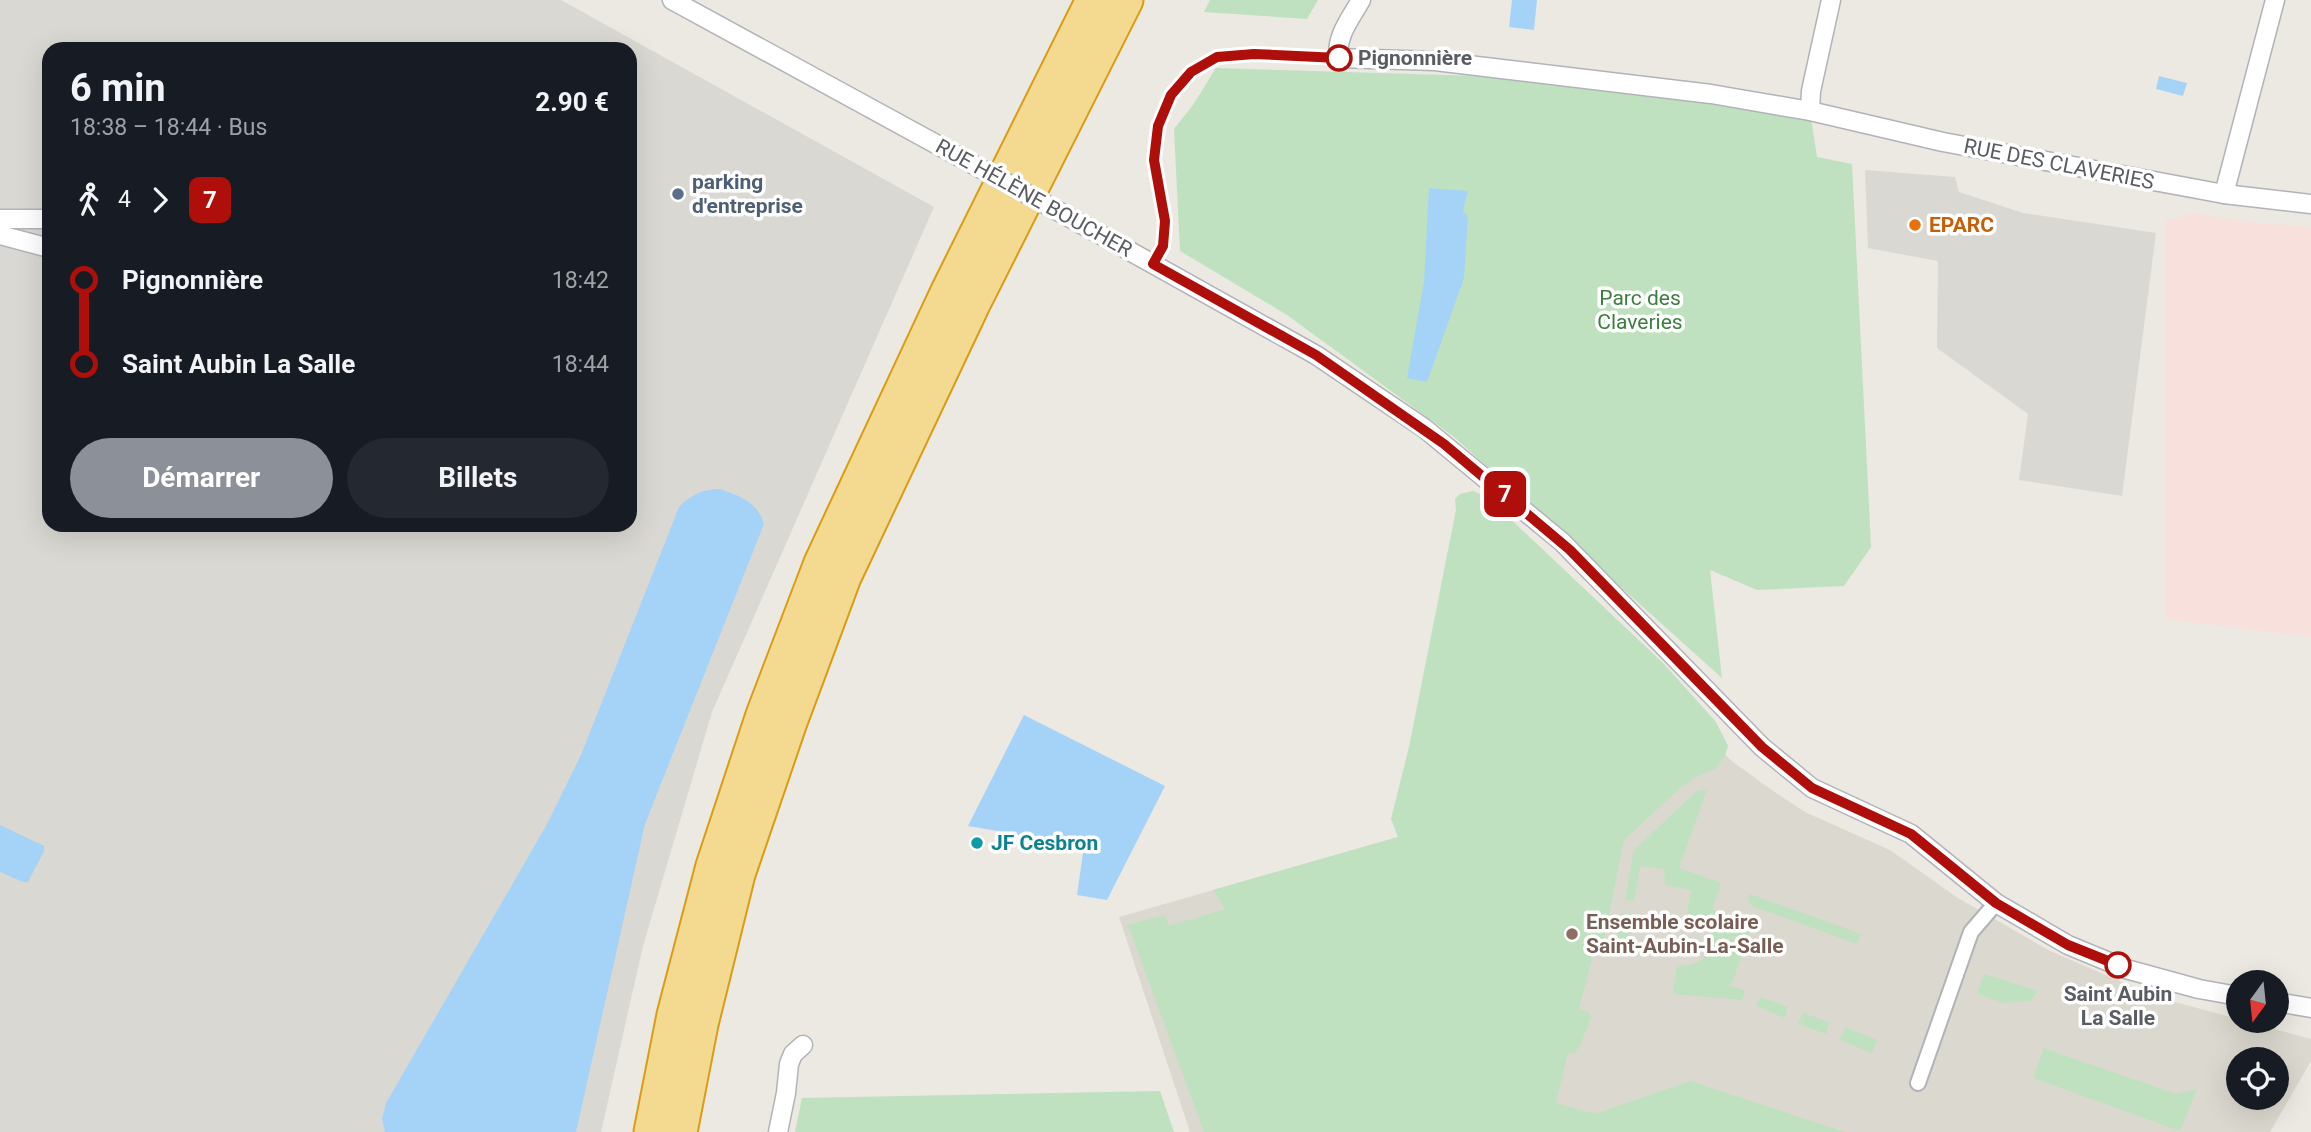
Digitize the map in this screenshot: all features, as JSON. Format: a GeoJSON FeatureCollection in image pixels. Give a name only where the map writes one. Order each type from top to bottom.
{"type":"FeatureCollection","features":[{"type":"Feature","properties":{"kind":"highway"},"geometry":{"type":"LineString","coordinates":[[651,1132],[674,1015],[713,866],[763,715],[821,563],[948,291],[1093,0]]}},
{"type":"Feature","properties":{"kind":"highway"},"geometry":{"type":"LineString","coordinates":[[680,1132],[701,1024],[738,874],[789,722],[844,577],[973,304],[1126,0]]}},
{"type":"Feature","properties":{"kind":"street","name":"RUE HÉLÈNE BOUCHER"},"geometry":{"type":"LineString","coordinates":[[672,0],[1316,355],[1423,428],[1570,550],[1762,747],[1812,788],[1911,834],[1996,903],[2068,945],[2126,969],[2226,994]]}},
{"type":"Feature","properties":{"kind":"street","name":"RUE DES CLAVERIES"},"geometry":{"type":"LineString","coordinates":[[1360,0],[1340,37],[1337,47],[1339,58],[1435,61],[1711,94],[1810,111],[1915,136],[2224,194],[2311,204]]}},
{"type":"Feature","properties":{"kind":"street"},"geometry":{"type":"LineString","coordinates":[[1810,111],[1811,91],[1831,0]]}},
{"type":"Feature","properties":{"kind":"street"},"geometry":{"type":"LineString","coordinates":[[2224,194],[2275,0]]}},
{"type":"Feature","properties":{"kind":"street"},"geometry":{"type":"LineString","coordinates":[[0,219],[42,219]]}},
{"type":"Feature","properties":{"kind":"street"},"geometry":{"type":"LineString","coordinates":[[0,234],[42,246]]}},
{"type":"Feature","properties":{"kind":"street"},"geometry":{"type":"LineString","coordinates":[[1918,1083],[1971,932],[1996,903]]}},
{"type":"Feature","properties":{"kind":"street"},"geometry":{"type":"LineString","coordinates":[[2289,1004],[2311,1008]]}},
{"type":"Feature","properties":{"kind":"street"},"geometry":{"type":"LineString","coordinates":[[778,1132],[789,1064],[793,1054],[803,1045]]}},
{"type":"Feature","properties":{"kind":"shaded area"},"geometry":{"type":"Polygon","coordinates":[[[0,0],[561,0],[637,42],[42,42],[42,532],[637,532],[637,42],[934,207],[712,712],[643,946],[601,1132],[0,1132],[0,0]]]}},
{"type":"Feature","properties":{"kind":"shaded area","name":"EPARC"},"geometry":{"type":"Polygon","coordinates":[[[1865,170],[1955,177],[1959,192],[2023,213],[2156,233],[2122,496],[2019,480],[2028,414],[1937,348],[1938,261],[1868,248],[1865,170]]]}},
{"type":"Feature","properties":{"kind":"shaded area"},"geometry":{"type":"Polygon","coordinates":[[[2192,213],[2256,223],[2311,227],[2311,637],[2166,619],[2166,219],[2192,213]]]}},
{"type":"Feature","properties":{"kind":"shaded area","name":"Ensemble scolaire Saint-Aubin-La-Salle"},"geometry":{"type":"Polygon","coordinates":[[[1701,733],[1733,762],[1807,813],[1890,850],[1958,898],[2050,951],[2157,997],[2226,1016],[2226,1033],[2289,1033],[2311,1039],[2311,1061],[2289,1099],[2289,1047],[2226,1047],[2226,1110],[2283,1110],[2270,1132],[1190,1132],[1119,917],[1398,837],[1621,836],[1701,733]]]}},
{"type":"Feature","properties":{"kind":"green space"},"geometry":{"type":"Polygon","coordinates":[[[1210,0],[1318,0],[1307,19],[1204,12],[1210,0]]]}},
{"type":"Feature","properties":{"kind":"green space","name":"Parc des Claveries"},"geometry":{"type":"Polygon","coordinates":[[[1216,68],[1480,76],[1710,97],[1811,118],[1817,157],[1852,164],[1871,547],[1844,586],[1757,590],[1710,570],[1722,678],[1454,437],[1287,315],[1180,251],[1174,129],[1216,68]]]}},
{"type":"Feature","properties":{"kind":"green space"},"geometry":{"type":"Polygon","coordinates":[[[1473,491],[1486,496],[1664,664],[1716,722],[1728,746],[1725,756],[1715,769],[1699,775],[1680,788],[1624,840],[1603,944],[1596,943],[1579,1009],[1589,1012],[1591,1017],[1580,1046],[1574,1053],[1568,1053],[1556,1103],[1595,1114],[1690,1081],[1845,1132],[1204,1132],[1128,925],[1165,915],[1169,926],[1225,909],[1213,890],[1398,837],[1391,819],[1409,747],[1456,510],[1455,499],[1460,494],[1473,491]]]}},
{"type":"Feature","properties":{"kind":"green space"},"geometry":{"type":"Polygon","coordinates":[[[1707,789],[1679,868],[1721,883],[1712,909],[1745,922],[1751,928],[1731,986],[1745,991],[1742,1000],[1673,994],[1677,965],[1690,965],[1701,961],[1711,944],[1707,926],[1699,918],[1687,914],[1691,890],[1665,885],[1664,869],[1640,866],[1634,901],[1625,900],[1634,850],[1697,791],[1707,789]]]}},
{"type":"Feature","properties":{"kind":"green space"},"geometry":{"type":"Polygon","coordinates":[[[1750,894],[1861,934],[1857,944],[1752,906],[1748,899],[1750,894]]]}},
{"type":"Feature","properties":{"kind":"green space"},"geometry":{"type":"Polygon","coordinates":[[[1622,913],[1632,914],[1626,950],[1615,947],[1622,913]]]}},
{"type":"Feature","properties":{"kind":"green space"},"geometry":{"type":"Polygon","coordinates":[[[1984,974],[2038,991],[2030,1001],[2004,1003],[1977,994],[1984,974]]]}},
{"type":"Feature","properties":{"kind":"green space"},"geometry":{"type":"Polygon","coordinates":[[[1761,997],[1787,1007],[1785,1018],[1756,1006],[1761,997]]]}},
{"type":"Feature","properties":{"kind":"green space"},"geometry":{"type":"Polygon","coordinates":[[[1803,1013],[1829,1022],[1826,1034],[1798,1024],[1803,1013]]]}},
{"type":"Feature","properties":{"kind":"green space"},"geometry":{"type":"Polygon","coordinates":[[[1845,1027],[1877,1040],[1872,1053],[1840,1040],[1845,1027]]]}},
{"type":"Feature","properties":{"kind":"green space"},"geometry":{"type":"Polygon","coordinates":[[[2044,1048],[2176,1094],[2197,1089],[2180,1131],[2033,1078],[2044,1048]]]}},
{"type":"Feature","properties":{"kind":"green space"},"geometry":{"type":"Polygon","coordinates":[[[1160,1091],[1174,1132],[795,1132],[802,1098],[1160,1091]]]}},
{"type":"Feature","properties":{"kind":"water"},"geometry":{"type":"Polygon","coordinates":[[[1512,0],[1537,0],[1534,30],[1509,27],[1512,0]]]}},
{"type":"Feature","properties":{"kind":"water"},"geometry":{"type":"Polygon","coordinates":[[[2159,76],[2187,83],[2183,96],[2156,89],[2159,76]]]}},
{"type":"Feature","properties":{"kind":"water"},"geometry":{"type":"Polygon","coordinates":[[[1429,188],[1468,191],[1463,212],[1468,215],[1464,278],[1427,382],[1407,378],[1424,282],[1429,188]]]}},
{"type":"Feature","properties":{"kind":"water"},"geometry":{"type":"Polygon","coordinates":[[[720,489],[741,497],[752,505],[764,524],[645,824],[576,1132],[385,1132],[382,1119],[386,1103],[546,826],[581,755],[679,507],[697,494],[720,489]]]}},
{"type":"Feature","properties":{"kind":"water"},"geometry":{"type":"Polygon","coordinates":[[[1024,715],[1165,786],[1107,900],[1077,895],[1084,846],[968,826],[1024,715]]]}},
{"type":"Feature","properties":{"kind":"water"},"geometry":{"type":"Polygon","coordinates":[[[0,825],[44,846],[28,882],[0,872],[0,825]]]}},
{"type":"Feature","properties":{"kind":"bus line","name":"7"},"geometry":{"type":"LineString","coordinates":[[1339,58],[1254,54],[1217,57],[1191,72],[1171,95],[1158,126],[1154,160],[1165,221],[1163,246],[1153,264],[1316,355],[1444,444],[1570,550],[1762,747],[1812,788],[1911,834],[1996,903],[2068,945],[2118,965]]}},
{"type":"Feature","properties":{"kind":"place","name":"Pignonnière"},"geometry":{"type":"Point","coordinates":[1339,58]}},
{"type":"Feature","properties":{"kind":"place","name":"parking d'entreprise"},"geometry":{"type":"Point","coordinates":[678,194]}},
{"type":"Feature","properties":{"kind":"place","name":"EPARC"},"geometry":{"type":"Point","coordinates":[1915,225]}},
{"type":"Feature","properties":{"kind":"place","name":"JF Cesbron"},"geometry":{"type":"Point","coordinates":[977,843]}},
{"type":"Feature","properties":{"kind":"place","name":"Ensemble scolaire Saint-Aubin-La-Salle"},"geometry":{"type":"Point","coordinates":[1572,934]}},
{"type":"Feature","properties":{"kind":"place","name":"Saint Aubin La Salle"},"geometry":{"type":"Point","coordinates":[2118,965]}}]}
